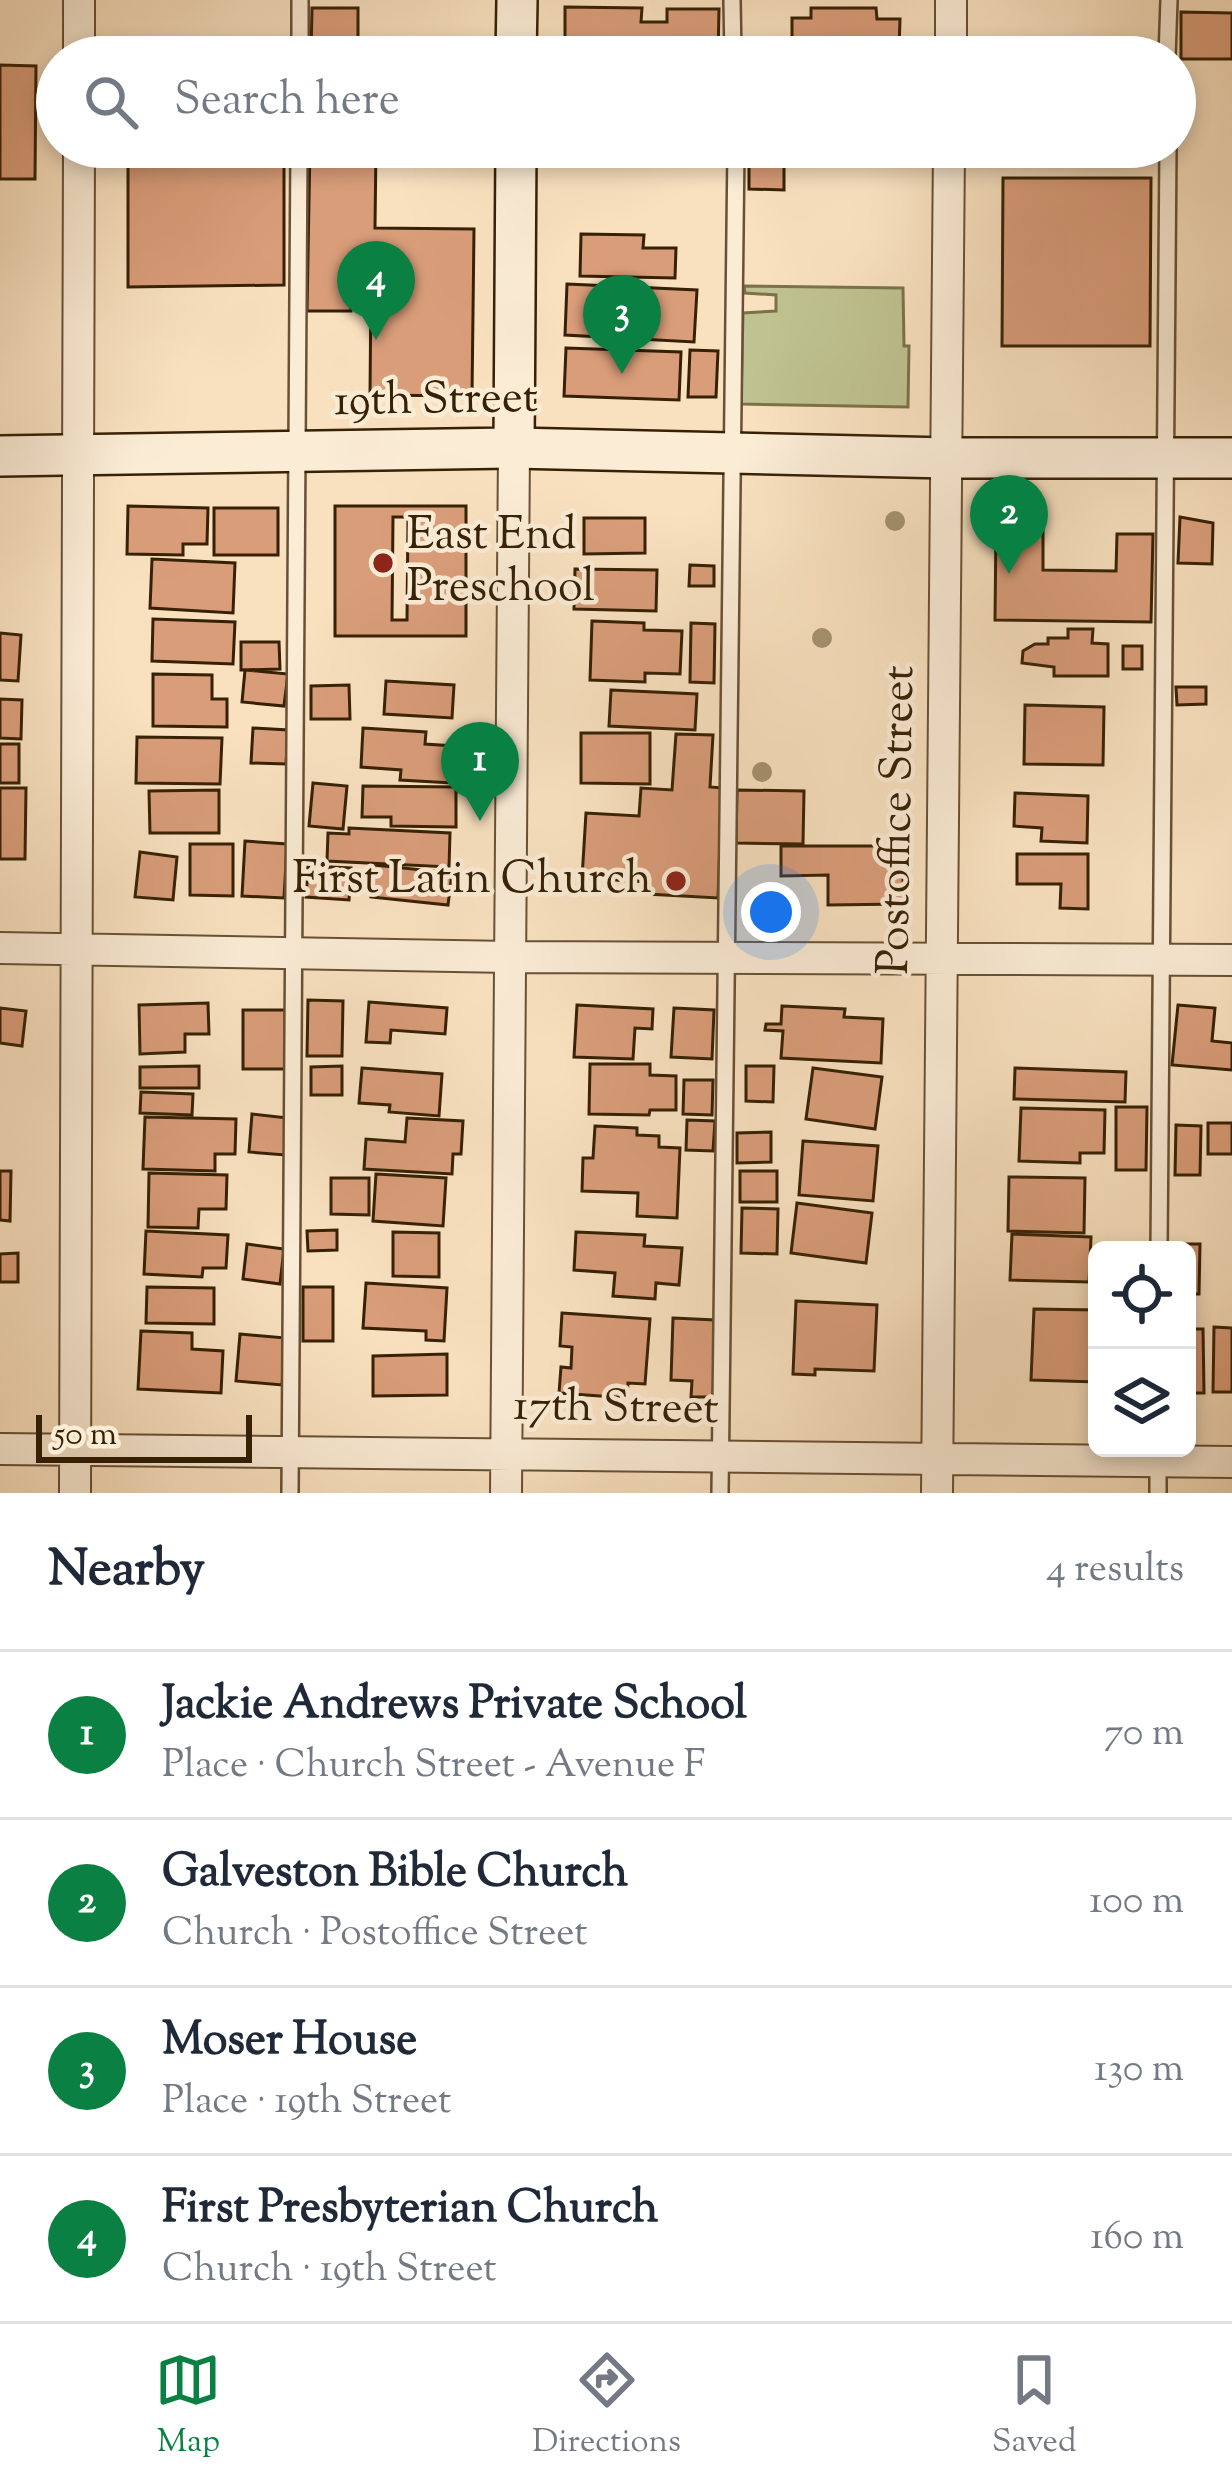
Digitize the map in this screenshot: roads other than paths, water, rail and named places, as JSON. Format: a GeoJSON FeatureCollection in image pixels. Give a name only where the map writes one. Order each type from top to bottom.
{"type":"FeatureCollection","features":[{"type":"Feature","properties":{"kind":"street"},"geometry":{"type":"LineString","coordinates":[[79,0],[79,36]]}},
{"type":"Feature","properties":{"kind":"street"},"geometry":{"type":"LineString","coordinates":[[517,0],[517,36]]}},
{"type":"Feature","properties":{"kind":"street"},"geometry":{"type":"LineString","coordinates":[[951,0],[951,36]]}},
{"type":"Feature","properties":{"kind":"street"},"geometry":{"type":"LineString","coordinates":[[75,1493],[79,168]]}},
{"type":"Feature","properties":{"kind":"street"},"geometry":{"type":"LineString","coordinates":[[506,1493],[516,168]]}},
{"type":"Feature","properties":{"kind":"street","name":"Postoffice Street"},"geometry":{"type":"LineString","coordinates":[[937,1493],[950,168]]}},
{"type":"Feature","properties":{"kind":"street","name":"19th Street"},"geometry":{"type":"LineString","coordinates":[[0,456],[514,448],[948,458],[1232,458]]}},
{"type":"Feature","properties":{"kind":"street"},"geometry":{"type":"LineString","coordinates":[[0,948],[510,957],[1232,959]]}},
{"type":"Feature","properties":{"kind":"street","name":"17th Street"},"geometry":{"type":"LineString","coordinates":[[0,1449],[936,1459],[1158,1468],[1232,1462]]}},
{"type":"Feature","properties":{"kind":"lane"},"geometry":{"type":"LineString","coordinates":[[300,0],[300,36]]}},
{"type":"Feature","properties":{"kind":"lane"},"geometry":{"type":"LineString","coordinates":[[732,0],[733,36]]}},
{"type":"Feature","properties":{"kind":"lane"},"geometry":{"type":"LineString","coordinates":[[1167,36],[1168,0]]}},
{"type":"Feature","properties":{"kind":"lane"},"geometry":{"type":"LineString","coordinates":[[290,1493],[299,168]]}},
{"type":"Feature","properties":{"kind":"lane"},"geometry":{"type":"LineString","coordinates":[[720,1493],[736,168]]}},
{"type":"Feature","properties":{"kind":"lane"},"geometry":{"type":"LineString","coordinates":[[1159,1241],[1168,168]]}},
{"type":"Feature","properties":{"kind":"place","name":"First Presbyterian Church"},"geometry":{"type":"Point","coordinates":[376,340]}},
{"type":"Feature","properties":{"kind":"place","name":"Moser House"},"geometry":{"type":"Point","coordinates":[622,374]}},
{"type":"Feature","properties":{"kind":"place","name":"East End Preschool"},"geometry":{"type":"Point","coordinates":[383,563]}},
{"type":"Feature","properties":{"kind":"place","name":"Galveston Bible Church"},"geometry":{"type":"Point","coordinates":[1009,574]}},
{"type":"Feature","properties":{"kind":"place","name":"Jackie Andrews Private School"},"geometry":{"type":"Point","coordinates":[480,821]}},
{"type":"Feature","properties":{"kind":"place","name":"First Latin Church"},"geometry":{"type":"Point","coordinates":[676,881]}}]}
